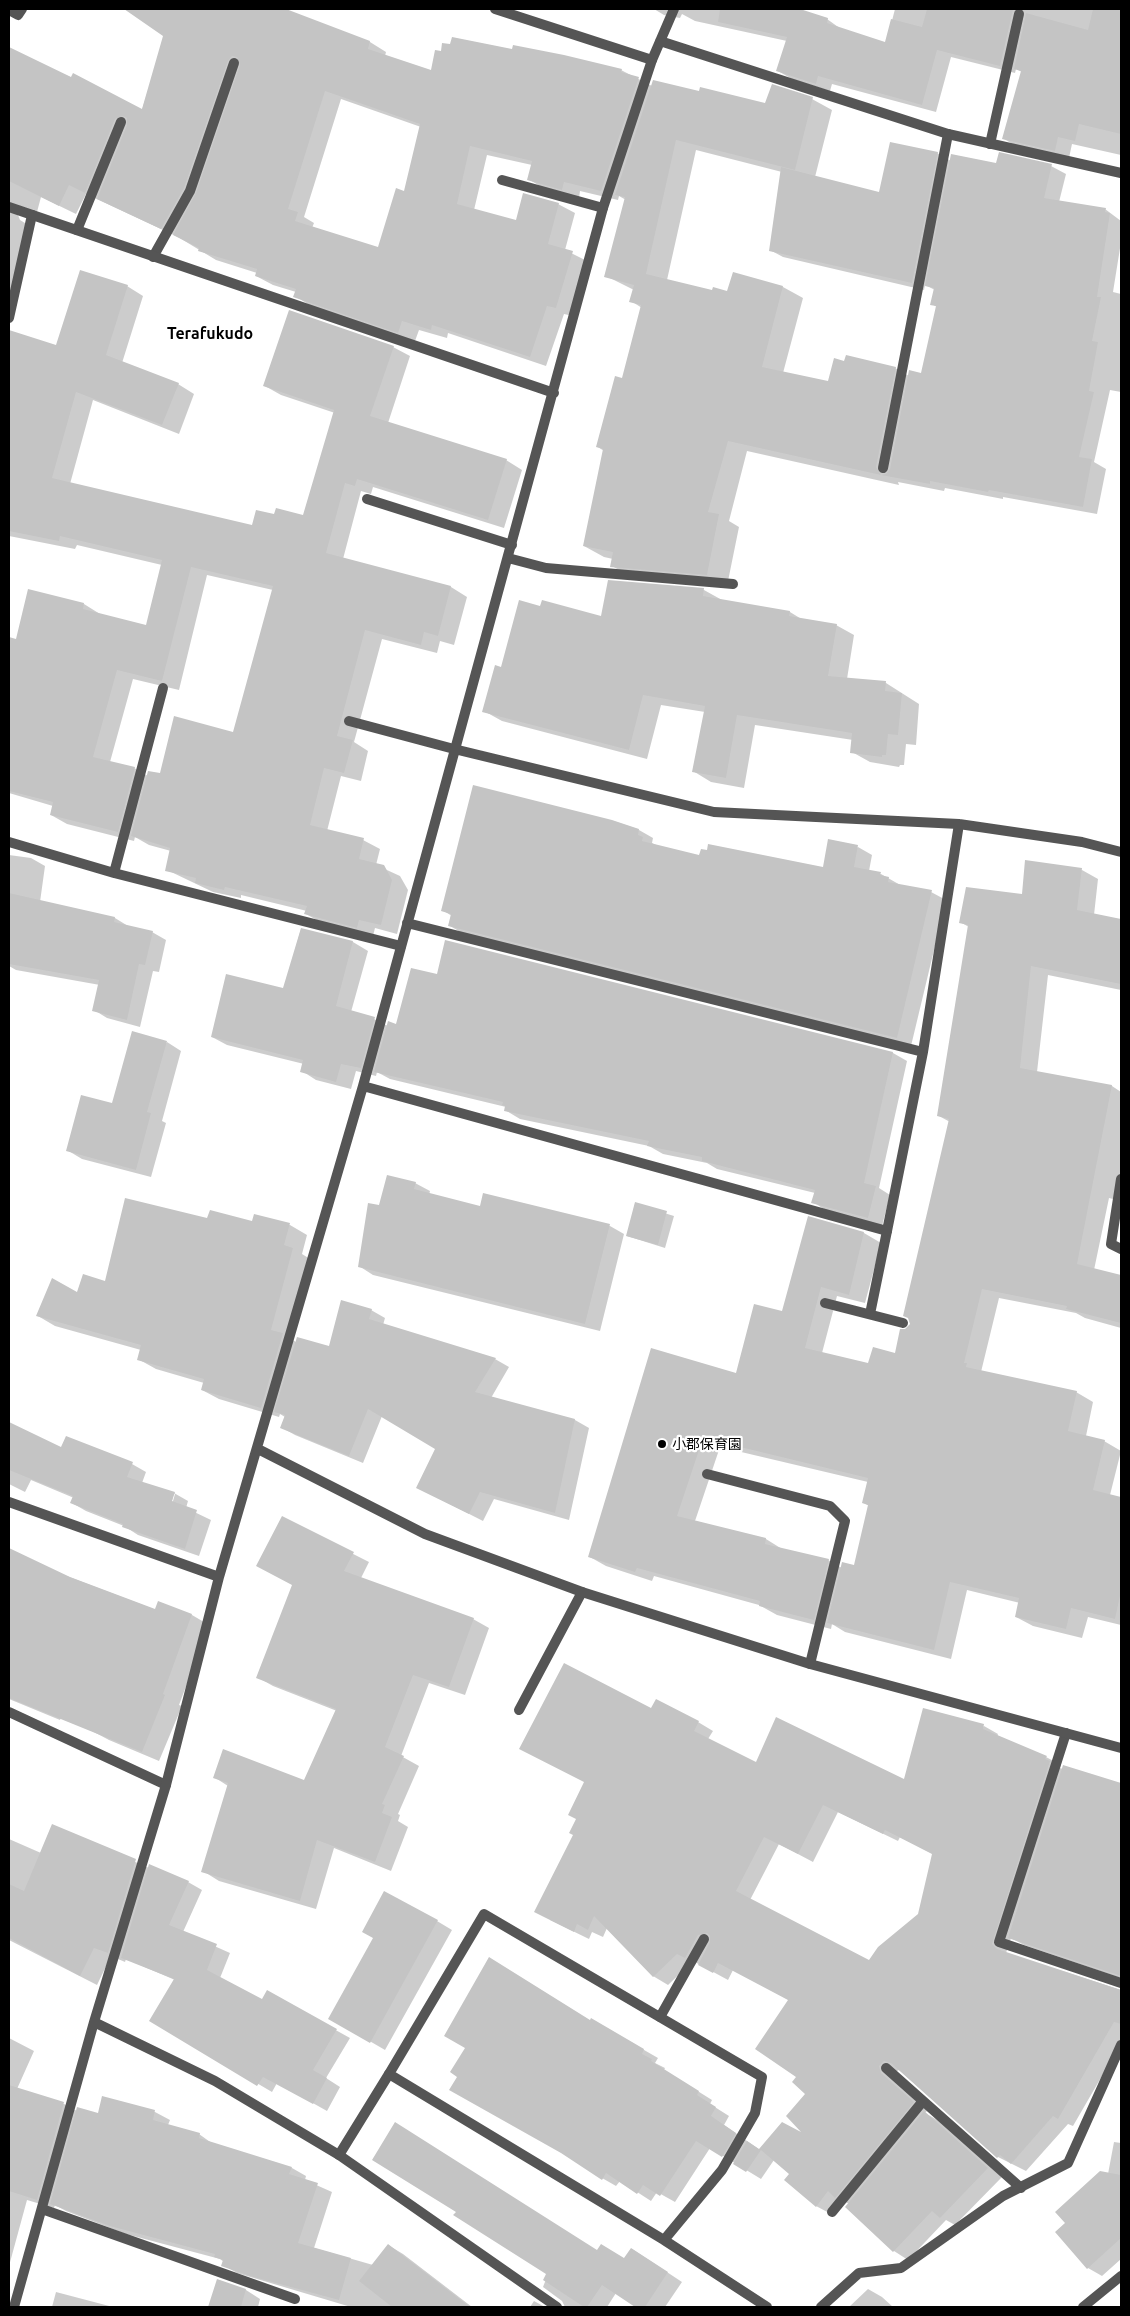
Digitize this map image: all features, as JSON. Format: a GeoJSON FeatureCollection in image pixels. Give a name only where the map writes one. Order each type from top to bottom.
{"type":"FeatureCollection","features":[{"type":"Feature","properties":{"kind":"street"},"geometry":{"type":"LineString","coordinates":[[9,10],[18,15],[22,9]]}},
{"type":"Feature","properties":{"kind":"street"},"geometry":{"type":"LineString","coordinates":[[495,9],[652,60]]}},
{"type":"Feature","properties":{"kind":"street"},"geometry":{"type":"LineString","coordinates":[[11,2307],[42,2209],[94,2022],[166,1785],[220,1577],[363,1086],[604,208],[652,60],[674,9]]}},
{"type":"Feature","properties":{"kind":"street"},"geometry":{"type":"LineString","coordinates":[[990,144],[1019,14]]}},
{"type":"Feature","properties":{"kind":"street"},"geometry":{"type":"LineString","coordinates":[[660,41],[948,134],[1121,173]]}},
{"type":"Feature","properties":{"kind":"street"},"geometry":{"type":"LineString","coordinates":[[153,257],[190,190],[234,63]]}},
{"type":"Feature","properties":{"kind":"street"},"geometry":{"type":"LineString","coordinates":[[77,230],[121,122]]}},
{"type":"Feature","properties":{"kind":"street"},"geometry":{"type":"LineString","coordinates":[[883,468],[948,134]]}},
{"type":"Feature","properties":{"kind":"street"},"geometry":{"type":"LineString","coordinates":[[502,180],[604,208]]}},
{"type":"Feature","properties":{"kind":"street"},"geometry":{"type":"LineString","coordinates":[[9,207],[554,393]]}},
{"type":"Feature","properties":{"kind":"street"},"geometry":{"type":"LineString","coordinates":[[9,318],[32,215]]}},
{"type":"Feature","properties":{"kind":"street"},"geometry":{"type":"LineString","coordinates":[[367,499],[512,544]]}},
{"type":"Feature","properties":{"kind":"street"},"geometry":{"type":"LineString","coordinates":[[508,558],[546,568],[733,584]]}},
{"type":"Feature","properties":{"kind":"street"},"geometry":{"type":"LineString","coordinates":[[114,873],[163,688]]}},
{"type":"Feature","properties":{"kind":"street"},"geometry":{"type":"LineString","coordinates":[[349,721],[454,749],[714,812],[959,824],[1082,842],[1121,852]]}},
{"type":"Feature","properties":{"kind":"street"},"geometry":{"type":"LineString","coordinates":[[870,1314],[923,1052],[959,824]]}},
{"type":"Feature","properties":{"kind":"street"},"geometry":{"type":"LineString","coordinates":[[9,842],[114,873],[401,946]]}},
{"type":"Feature","properties":{"kind":"street"},"geometry":{"type":"LineString","coordinates":[[407,923],[923,1052]]}},
{"type":"Feature","properties":{"kind":"street"},"geometry":{"type":"LineString","coordinates":[[363,1086],[887,1231]]}},
{"type":"Feature","properties":{"kind":"street"},"geometry":{"type":"LineString","coordinates":[[1121,1179],[1110,1244],[1121,1249]]}},
{"type":"Feature","properties":{"kind":"street"},"geometry":{"type":"LineString","coordinates":[[825,1303],[902,1323]]}},
{"type":"Feature","properties":{"kind":"street"},"geometry":{"type":"LineString","coordinates":[[258,1449],[425,1534],[582,1592],[810,1664],[1121,1748]]}},
{"type":"Feature","properties":{"kind":"street"},"geometry":{"type":"LineString","coordinates":[[707,1474],[830,1506],[846,1521],[810,1664]]}},
{"type":"Feature","properties":{"kind":"street"},"geometry":{"type":"LineString","coordinates":[[9,1502],[220,1577]]}},
{"type":"Feature","properties":{"kind":"street"},"geometry":{"type":"LineString","coordinates":[[519,1710],[582,1592]]}},
{"type":"Feature","properties":{"kind":"street"},"geometry":{"type":"LineString","coordinates":[[9,1712],[166,1785]]}},
{"type":"Feature","properties":{"kind":"street"},"geometry":{"type":"LineString","coordinates":[[1066,1733],[999,1942],[1121,1983]]}},
{"type":"Feature","properties":{"kind":"street"},"geometry":{"type":"LineString","coordinates":[[339,2155],[484,1914],[762,2077],[755,2113],[722,2170],[664,2240]]}},
{"type":"Feature","properties":{"kind":"street"},"geometry":{"type":"LineString","coordinates":[[660,2017],[704,1939]]}},
{"type":"Feature","properties":{"kind":"street"},"geometry":{"type":"LineString","coordinates":[[94,2022],[215,2081],[339,2155],[557,2307]]}},
{"type":"Feature","properties":{"kind":"street"},"geometry":{"type":"LineString","coordinates":[[821,2307],[858,2273],[901,2268],[1003,2196],[1068,2163],[1121,2045]]}},
{"type":"Feature","properties":{"kind":"street"},"geometry":{"type":"LineString","coordinates":[[886,2068],[1021,2188]]}},
{"type":"Feature","properties":{"kind":"street"},"geometry":{"type":"LineString","coordinates":[[389,2074],[664,2240],[767,2307]]}},
{"type":"Feature","properties":{"kind":"street"},"geometry":{"type":"LineString","coordinates":[[832,2212],[923,2101]]}},
{"type":"Feature","properties":{"kind":"street"},"geometry":{"type":"LineString","coordinates":[[42,2209],[295,2299]]}},
{"type":"Feature","properties":{"kind":"street"},"geometry":{"type":"LineString","coordinates":[[1083,2307],[1121,2276]]}},
{"type":"Feature","properties":{"kind":"building"},"geometry":{"type":"Polygon","coordinates":[[[124,9],[286,9],[370,41],[368,49],[431,70],[435,50],[441,51],[442,43],[450,44],[452,37],[512,49],[513,45],[564,55],[622,69],[621,72],[639,77],[601,191],[564,182],[562,190],[527,180],[532,161],[470,146],[457,204],[516,220],[523,193],[559,203],[548,244],[573,251],[556,308],[547,306],[530,357],[432,325],[431,330],[402,321],[398,333],[293,297],[296,289],[255,276],[257,269],[198,251],[199,248],[173,235],[196,193],[240,65],[237,57],[232,56],[228,61],[184,188],[161,229],[97,199],[127,125],[127,118],[123,116],[115,119],[85,193],[69,185],[59,206],[9,181],[9,47],[71,77],[73,73],[142,109],[163,36],[124,9]],[[325,91],[288,209],[298,212],[295,221],[378,247],[396,188],[404,191],[420,124],[325,91]]]}},
{"type":"Feature","properties":{"kind":"building"},"geometry":{"type":"Polygon","coordinates":[[[720,9],[800,9],[828,18],[827,23],[885,42],[891,19],[922,27],[927,9],[1013,10],[1000,66],[937,50],[922,105],[818,76],[816,84],[776,71],[787,37],[718,22],[720,9]]]}},
{"type":"Feature","properties":{"kind":"building"},"geometry":{"type":"Polygon","coordinates":[[[1093,9],[1121,9],[1121,134],[1079,124],[1075,141],[1058,137],[1055,151],[1002,139],[1021,71],[1014,69],[1026,13],[1088,30],[1093,9]]]}},
{"type":"Feature","properties":{"kind":"building"},"geometry":{"type":"Polygon","coordinates":[[[653,80],[699,91],[700,87],[765,103],[772,84],[813,97],[795,170],[676,140],[646,274],[712,290],[713,287],[727,291],[733,272],[783,286],[762,367],[828,381],[834,358],[844,361],[846,355],[896,367],[876,467],[881,475],[728,441],[708,512],[719,514],[707,575],[610,567],[613,552],[583,546],[603,449],[596,447],[615,376],[622,378],[641,305],[629,302],[634,285],[604,277],[625,197],[615,195],[653,80]]]}},
{"type":"Feature","properties":{"kind":"building"},"geometry":{"type":"Polygon","coordinates":[[[890,142],[938,152],[912,283],[769,251],[781,167],[879,192],[890,142]]]}},
{"type":"Feature","properties":{"kind":"building"},"geometry":{"type":"Polygon","coordinates":[[[999,152],[1052,164],[1044,198],[1106,208],[1105,212],[1110,213],[1097,297],[1101,297],[1092,341],[1098,342],[1089,391],[1094,392],[1079,457],[1092,459],[1083,507],[989,490],[988,492],[930,481],[930,484],[881,475],[886,474],[890,469],[909,370],[921,373],[936,306],[930,305],[934,288],[925,286],[951,154],[996,163],[999,152]]]}},
{"type":"Feature","properties":{"kind":"building"},"geometry":{"type":"Polygon","coordinates":[[[80,270],[128,285],[106,355],[179,383],[162,425],[76,392],[52,478],[252,525],[256,510],[274,514],[276,508],[303,515],[334,410],[263,386],[289,310],[394,346],[370,416],[507,459],[488,520],[357,479],[355,486],[345,483],[326,553],[451,586],[438,636],[424,632],[421,645],[365,630],[337,736],[353,740],[344,773],[324,768],[310,825],[364,838],[359,859],[384,865],[392,880],[381,925],[359,920],[357,928],[304,914],[307,906],[225,887],[224,890],[195,883],[196,878],[165,871],[170,848],[131,836],[148,771],[160,773],[174,716],[233,732],[273,586],[191,567],[162,681],[117,670],[93,757],[135,767],[118,832],[50,815],[53,802],[9,791],[9,637],[16,639],[28,589],[84,603],[83,609],[146,625],[162,560],[60,536],[59,541],[9,531],[9,330],[56,345],[80,270]]]}},
{"type":"Feature","properties":{"kind":"building"},"geometry":{"type":"Polygon","coordinates":[[[608,580],[704,588],[703,596],[790,611],[789,616],[837,624],[828,676],[886,681],[885,691],[902,693],[898,735],[888,734],[886,755],[882,755],[882,757],[850,753],[852,733],[737,715],[726,778],[692,772],[705,706],[643,695],[629,750],[482,712],[495,665],[501,667],[519,600],[540,606],[542,600],[601,616],[608,580]]]}},
{"type":"Feature","properties":{"kind":"building"},"geometry":{"type":"Polygon","coordinates":[[[473,785],[612,820],[639,829],[638,835],[643,837],[642,841],[699,855],[701,849],[707,850],[708,844],[823,867],[828,839],[858,845],[854,867],[881,872],[880,875],[889,877],[888,882],[932,890],[897,1038],[448,926],[451,914],[441,911],[473,785]]]}},
{"type":"Feature","properties":{"kind":"building"},"geometry":{"type":"Polygon","coordinates":[[[1025,860],[1082,868],[1077,910],[1121,919],[1121,984],[1031,966],[1020,1068],[1112,1085],[1077,1264],[1121,1275],[1121,1323],[1066,1309],[1067,1306],[982,1289],[964,1363],[967,1363],[966,1367],[1077,1391],[1068,1431],[1105,1440],[1093,1490],[1121,1497],[1121,1591],[1115,1619],[1071,1608],[1066,1629],[1015,1617],[1019,1598],[950,1582],[934,1650],[827,1623],[842,1562],[854,1565],[868,1505],[862,1503],[868,1478],[703,1438],[677,1516],[766,1538],[765,1544],[829,1559],[814,1620],[759,1606],[760,1601],[637,1568],[635,1572],[588,1557],[651,1348],[736,1373],[754,1304],[782,1311],[808,1216],[864,1232],[849,1295],[821,1287],[805,1348],[868,1363],[873,1347],[895,1353],[900,1329],[905,1329],[910,1324],[908,1318],[903,1316],[949,1119],[937,1116],[968,925],[959,923],[966,887],[1022,894],[1025,860]]]}},
{"type":"Feature","properties":{"kind":"building"},"geometry":{"type":"Polygon","coordinates":[[[9,893],[115,917],[114,922],[153,931],[145,965],[139,964],[127,1020],[92,1011],[99,980],[9,964],[9,893]]]}},
{"type":"Feature","properties":{"kind":"building"},"geometry":{"type":"Polygon","coordinates":[[[301,928],[353,941],[336,1006],[375,1017],[361,1068],[341,1064],[336,1082],[300,1072],[303,1060],[211,1037],[226,974],[283,988],[301,928]]]}},
{"type":"Feature","properties":{"kind":"building"},"geometry":{"type":"Polygon","coordinates":[[[445,940],[893,1052],[864,1183],[876,1186],[868,1218],[811,1203],[815,1190],[702,1161],[702,1157],[647,1146],[649,1141],[504,1111],[505,1106],[502,1105],[503,1102],[374,1072],[388,1021],[396,1024],[411,968],[437,974],[445,940]]]}},
{"type":"Feature","properties":{"kind":"building"},"geometry":{"type":"Polygon","coordinates":[[[132,1031],[167,1041],[147,1112],[151,1113],[136,1170],[66,1151],[81,1095],[112,1103],[132,1031]]]}},
{"type":"Feature","properties":{"kind":"building"},"geometry":{"type":"Polygon","coordinates":[[[387,1175],[416,1182],[414,1189],[480,1206],[483,1193],[610,1224],[585,1324],[358,1267],[368,1203],[379,1205],[387,1175]]]}},
{"type":"Feature","properties":{"kind":"building"},"geometry":{"type":"Polygon","coordinates":[[[125,1198],[207,1218],[210,1210],[252,1221],[254,1214],[290,1223],[284,1245],[293,1248],[271,1330],[283,1333],[261,1408],[201,1390],[204,1379],[137,1360],[141,1345],[36,1316],[52,1278],[77,1292],[83,1274],[105,1281],[125,1198]]]}},
{"type":"Feature","properties":{"kind":"building"},"geometry":{"type":"Polygon","coordinates":[[[635,1202],[667,1211],[658,1245],[626,1236],[635,1202]]]}},
{"type":"Feature","properties":{"kind":"building"},"geometry":{"type":"Polygon","coordinates":[[[341,1300],[372,1309],[369,1319],[496,1358],[475,1392],[575,1419],[555,1513],[480,1492],[469,1514],[416,1488],[435,1449],[368,1409],[349,1456],[280,1428],[285,1415],[274,1412],[297,1337],[329,1346],[341,1300]]]}},
{"type":"Feature","properties":{"kind":"building"},"geometry":{"type":"Polygon","coordinates":[[[9,1422],[61,1447],[66,1436],[133,1462],[127,1477],[175,1492],[172,1501],[197,1510],[185,1549],[122,1527],[123,1524],[70,1503],[73,1496],[9,1470],[9,1422]]]}},
{"type":"Feature","properties":{"kind":"building"},"geometry":{"type":"Polygon","coordinates":[[[282,1516],[354,1552],[344,1571],[474,1618],[449,1687],[413,1675],[385,1747],[404,1756],[382,1804],[385,1805],[382,1813],[392,1817],[375,1862],[317,1840],[300,1901],[201,1872],[228,1783],[213,1778],[223,1749],[304,1780],[336,1709],[256,1678],[292,1585],[256,1566],[282,1516]]]}},
{"type":"Feature","properties":{"kind":"building"},"geometry":{"type":"Polygon","coordinates":[[[9,1548],[70,1577],[155,1609],[158,1601],[192,1614],[163,1694],[165,1695],[142,1752],[9,1698],[9,1548]]]}},
{"type":"Feature","properties":{"kind":"building"},"geometry":{"type":"Polygon","coordinates":[[[564,1663],[651,1708],[656,1699],[699,1721],[694,1731],[756,1762],[776,1717],[904,1779],[923,1708],[984,1724],[983,1729],[1047,1756],[1045,1759],[1050,1761],[992,1944],[997,1949],[1121,1990],[1121,2024],[1114,2022],[1058,2119],[1053,2116],[1011,2164],[1000,2155],[997,2158],[891,2063],[884,2061],[879,2066],[881,2073],[914,2102],[835,2198],[828,2191],[816,2207],[784,2180],[789,2174],[761,2150],[746,2172],[733,2164],[747,2141],[759,2149],[782,2122],[801,2132],[786,2116],[805,2094],[792,2082],[796,2077],[755,2049],[788,2000],[718,1963],[713,1973],[698,1965],[710,1942],[710,1936],[707,1933],[698,1935],[685,1958],[677,1954],[653,1977],[594,1916],[588,1930],[577,1924],[574,1932],[534,1912],[573,1835],[569,1833],[576,1819],[568,1815],[584,1782],[519,1749],[564,1663]],[[823,1805],[798,1854],[764,1837],[736,1891],[869,1960],[878,1947],[918,1914],[932,1854],[885,1830],[883,1834],[823,1805]]]}},
{"type":"Feature","properties":{"kind":"building"},"geometry":{"type":"Polygon","coordinates":[[[1063,1765],[1121,1783],[1121,1976],[1008,1938],[1063,1765]]]}},
{"type":"Feature","properties":{"kind":"building"},"geometry":{"type":"Polygon","coordinates":[[[52,1824],[136,1859],[108,1953],[94,1948],[80,1976],[9,1938],[9,1884],[24,1891],[52,1824]]]}},
{"type":"Feature","properties":{"kind":"building"},"geometry":{"type":"Polygon","coordinates":[[[149,1864],[189,1881],[169,1925],[217,1944],[207,1970],[262,1999],[267,1990],[337,2029],[313,2070],[327,2078],[313,2104],[263,2077],[257,2086],[149,2021],[174,1979],[121,1958],[149,1864]]]}},
{"type":"Feature","properties":{"kind":"building"},"geometry":{"type":"Polygon","coordinates":[[[384,1891],[438,1920],[370,2043],[328,2019],[373,1938],[362,1932],[384,1891]]]}},
{"type":"Feature","properties":{"kind":"building"},"geometry":{"type":"Polygon","coordinates":[[[489,1957],[590,2020],[591,2018],[644,2049],[642,2054],[652,2059],[651,2061],[699,2091],[697,2095],[716,2107],[711,2116],[736,2133],[722,2157],[696,2141],[660,2196],[643,2185],[637,2194],[606,2173],[602,2180],[561,2153],[449,2090],[457,2077],[450,2072],[465,2048],[444,2036],[489,1957]]]}},
{"type":"Feature","properties":{"kind":"building"},"geometry":{"type":"Polygon","coordinates":[[[9,2085],[64,2102],[37,2200],[9,2191],[9,2085]]]}},
{"type":"Feature","properties":{"kind":"building"},"geometry":{"type":"Polygon","coordinates":[[[102,2096],[155,2110],[153,2120],[200,2133],[199,2138],[292,2167],[289,2174],[318,2183],[298,2243],[351,2258],[339,2300],[250,2276],[221,2266],[223,2260],[214,2257],[215,2254],[110,2226],[50,2204],[77,2107],[98,2113],[102,2096]]]}},
{"type":"Feature","properties":{"kind":"building"},"geometry":{"type":"Polygon","coordinates":[[[924,2111],[988,2168],[940,2218],[932,2211],[893,2252],[845,2207],[924,2111]]]}},
{"type":"Feature","properties":{"kind":"building"},"geometry":{"type":"Polygon","coordinates":[[[395,2122],[597,2250],[601,2244],[624,2258],[631,2248],[668,2272],[645,2307],[635,2307],[602,2285],[587,2307],[584,2307],[543,2280],[546,2274],[453,2215],[456,2212],[372,2160],[395,2122]]]}},
{"type":"Feature","properties":{"kind":"building"},"geometry":{"type":"Polygon","coordinates":[[[1100,2171],[1121,2175],[1121,2238],[1087,2269],[1055,2232],[1065,2223],[1055,2212],[1100,2171]]]}},
{"type":"Feature","properties":{"kind":"building"},"geometry":{"type":"Polygon","coordinates":[[[388,2244],[470,2307],[392,2307],[359,2281],[388,2244]]]}},
{"type":"Feature","properties":{"kind":"building"},"geometry":{"type":"Polygon","coordinates":[[[217,2279],[246,2289],[241,2307],[208,2307],[217,2279]]]}},
{"type":"Feature","properties":{"kind":"place","name":"小郡保育園"},"geometry":{"type":"Point","coordinates":[662,1444]}},
{"type":"Feature","properties":{"kind":"district","name":"Terafukudo"},"geometry":{"type":"Point","coordinates":[210,334]}}]}
